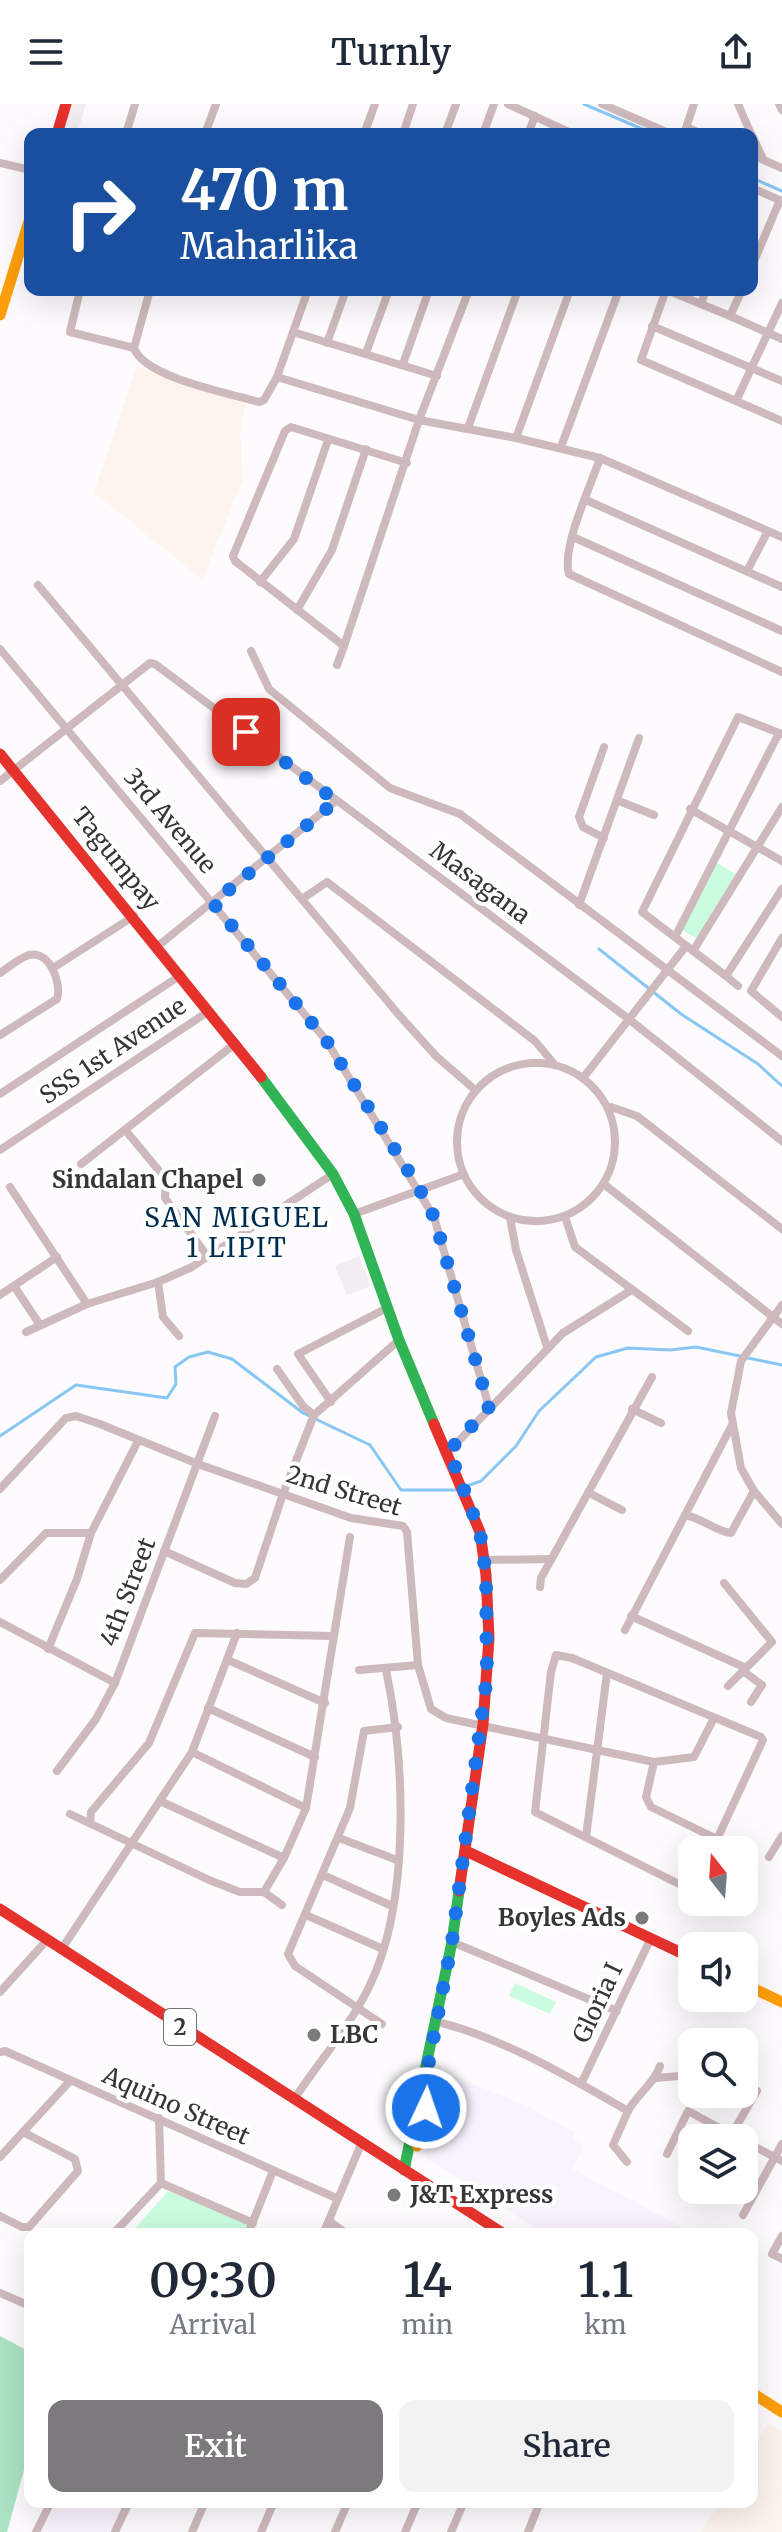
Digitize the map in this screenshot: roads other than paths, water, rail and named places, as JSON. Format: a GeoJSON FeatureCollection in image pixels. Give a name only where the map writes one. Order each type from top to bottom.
{"type":"FeatureCollection","features":[{"type":"Feature","properties":{"kind":"main road"},"geometry":{"type":"LineString","coordinates":[[59,128],[66,104]]}},
{"type":"Feature","properties":{"kind":"main road"},"geometry":{"type":"LineString","coordinates":[[0,315],[24,237]]}},
{"type":"Feature","properties":{"kind":"main road","name":"Tagumpay"},"geometry":{"type":"LineString","coordinates":[[0,754],[236,1043],[333,1174],[354,1214],[399,1340],[470,1506],[484,1560],[489,1638],[483,1724],[452,1942],[427,2072],[430,2082],[407,2172]]}},
{"type":"Feature","properties":{"kind":"main road"},"geometry":{"type":"LineString","coordinates":[[466,1851],[678,1951]]}},
{"type":"Feature","properties":{"kind":"main road","name":"2"},"geometry":{"type":"LineString","coordinates":[[0,1909],[495,2228]]}},
{"type":"Feature","properties":{"kind":"main road"},"geometry":{"type":"LineString","coordinates":[[758,1991],[782,2002]]}},
{"type":"Feature","properties":{"kind":"main road"},"geometry":{"type":"LineString","coordinates":[[758,2397],[782,2412]]}},
{"type":"Feature","properties":{"kind":"street"},"geometry":{"type":"LineString","coordinates":[[128,128],[135,104]]}},
{"type":"Feature","properties":{"kind":"street"},"geometry":{"type":"LineString","coordinates":[[207,128],[216,104]]}},
{"type":"Feature","properties":{"kind":"street"},"geometry":{"type":"LineString","coordinates":[[366,128],[375,104]]}},
{"type":"Feature","properties":{"kind":"street"},"geometry":{"type":"LineString","coordinates":[[405,128],[413,104]]}},
{"type":"Feature","properties":{"kind":"street"},"geometry":{"type":"LineString","coordinates":[[447,128],[456,104]]}},
{"type":"Feature","properties":{"kind":"street"},"geometry":{"type":"LineString","coordinates":[[485,128],[494,104]]}},
{"type":"Feature","properties":{"kind":"street"},"geometry":{"type":"LineString","coordinates":[[508,104],[560,128]]}},
{"type":"Feature","properties":{"kind":"street"},"geometry":{"type":"LineString","coordinates":[[602,104],[657,128]]}},
{"type":"Feature","properties":{"kind":"street"},"geometry":{"type":"LineString","coordinates":[[687,128],[694,104]]}},
{"type":"Feature","properties":{"kind":"street"},"geometry":{"type":"LineString","coordinates":[[738,104],[749,128]]}},
{"type":"Feature","properties":{"kind":"street"},"geometry":{"type":"LineString","coordinates":[[779,104],[782,110]]}},
{"type":"Feature","properties":{"kind":"street"},"geometry":{"type":"LineString","coordinates":[[530,128],[535,116]]}},
{"type":"Feature","properties":{"kind":"street"},"geometry":{"type":"LineString","coordinates":[[758,148],[764,160]]}},
{"type":"Feature","properties":{"kind":"street"},"geometry":{"type":"LineString","coordinates":[[758,158],[782,168]]}},
{"type":"Feature","properties":{"kind":"street"},"geometry":{"type":"LineString","coordinates":[[0,163],[24,169]]}},
{"type":"Feature","properties":{"kind":"street"},"geometry":{"type":"LineString","coordinates":[[758,190],[781,200],[758,252]]}},
{"type":"Feature","properties":{"kind":"street"},"geometry":{"type":"LineString","coordinates":[[79,296],[70,332],[134,348]]}},
{"type":"Feature","properties":{"kind":"street"},"geometry":{"type":"LineString","coordinates":[[148,296],[134,348],[136,354],[161,373],[259,402],[264,400],[277,377],[306,296]]}},
{"type":"Feature","properties":{"kind":"street"},"geometry":{"type":"LineString","coordinates":[[327,343],[344,296]]}},
{"type":"Feature","properties":{"kind":"street"},"geometry":{"type":"LineString","coordinates":[[366,353],[387,296]]}},
{"type":"Feature","properties":{"kind":"street"},"geometry":{"type":"LineString","coordinates":[[403,364],[427,296]]}},
{"type":"Feature","properties":{"kind":"street"},"geometry":{"type":"LineString","coordinates":[[337,665],[419,420],[467,296]]}},
{"type":"Feature","properties":{"kind":"street"},"geometry":{"type":"LineString","coordinates":[[468,428],[516,296]]}},
{"type":"Feature","properties":{"kind":"street"},"geometry":{"type":"LineString","coordinates":[[516,438],[568,296]]}},
{"type":"Feature","properties":{"kind":"street"},"geometry":{"type":"LineString","coordinates":[[561,447],[617,296]]}},
{"type":"Feature","properties":{"kind":"street"},"geometry":{"type":"LineString","coordinates":[[664,296],[641,360],[782,421]]}},
{"type":"Feature","properties":{"kind":"street"},"geometry":{"type":"LineString","coordinates":[[682,296],[782,339]]}},
{"type":"Feature","properties":{"kind":"street"},"geometry":{"type":"LineString","coordinates":[[701,304],[704,296]]}},
{"type":"Feature","properties":{"kind":"street"},"geometry":{"type":"LineString","coordinates":[[730,316],[739,296]]}},
{"type":"Feature","properties":{"kind":"street"},"geometry":{"type":"LineString","coordinates":[[736,401],[782,303]]}},
{"type":"Feature","properties":{"kind":"street"},"geometry":{"type":"LineString","coordinates":[[652,326],[782,381]]}},
{"type":"Feature","properties":{"kind":"street"},"geometry":{"type":"LineString","coordinates":[[293,332],[437,376]]}},
{"type":"Feature","properties":{"kind":"street"},"geometry":{"type":"LineString","coordinates":[[277,377],[419,420],[561,447],[600,458],[782,537]]}},
{"type":"Feature","properties":{"kind":"street"},"geometry":{"type":"LineString","coordinates":[[344,646],[260,582],[233,556],[285,431],[291,427],[407,463]]}},
{"type":"Feature","properties":{"kind":"street"},"geometry":{"type":"LineString","coordinates":[[260,582],[294,539],[328,440]]}},
{"type":"Feature","properties":{"kind":"street"},"geometry":{"type":"LineString","coordinates":[[297,610],[332,550],[366,449]]}},
{"type":"Feature","properties":{"kind":"street"},"geometry":{"type":"LineString","coordinates":[[600,458],[573,537],[566,564],[569,574],[782,672]]}},
{"type":"Feature","properties":{"kind":"street"},"geometry":{"type":"LineString","coordinates":[[586,500],[782,587]]}},
{"type":"Feature","properties":{"kind":"street"},"geometry":{"type":"LineString","coordinates":[[747,571],[768,531]]}},
{"type":"Feature","properties":{"kind":"street"},"geometry":{"type":"LineString","coordinates":[[573,537],[782,631]]}},
{"type":"Feature","properties":{"kind":"street"},"geometry":{"type":"LineString","coordinates":[[38,585],[436,1056],[474,1089]]}},
{"type":"Feature","properties":{"kind":"street","name":"3rd Avenue"},"geometry":{"type":"LineString","coordinates":[[0,649],[326,1040],[434,1217],[489,1407]]}},
{"type":"Feature","properties":{"kind":"street"},"geometry":{"type":"LineString","coordinates":[[251,651],[269,689],[390,788],[460,814],[782,1056]]}},
{"type":"Feature","properties":{"kind":"street","name":"Masagana"},"geometry":{"type":"LineString","coordinates":[[122,683],[150,663],[630,1020],[782,1141]]}},
{"type":"Feature","properties":{"kind":"street"},"geometry":{"type":"LineString","coordinates":[[0,781],[122,683]]}},
{"type":"Feature","properties":{"kind":"street"},"geometry":{"type":"LineString","coordinates":[[675,937],[781,734],[738,717],[642,910],[675,937],[690,949],[738,986]]}},
{"type":"Feature","properties":{"kind":"street"},"geometry":{"type":"LineString","coordinates":[[579,905],[619,801],[639,738]]}},
{"type":"Feature","properties":{"kind":"street"},"geometry":{"type":"LineString","coordinates":[[604,747],[579,817],[583,827],[604,838]]}},
{"type":"Feature","properties":{"kind":"street"},"geometry":{"type":"LineString","coordinates":[[158,946],[336,801]]}},
{"type":"Feature","properties":{"kind":"street"},"geometry":{"type":"LineString","coordinates":[[619,801],[654,815]]}},
{"type":"Feature","properties":{"kind":"street"},"geometry":{"type":"LineString","coordinates":[[583,1078],[667,969],[690,949],[782,807]]}},
{"type":"Feature","properties":{"kind":"street"},"geometry":{"type":"LineString","coordinates":[[690,809],[782,861]]}},
{"type":"Feature","properties":{"kind":"street"},"geometry":{"type":"LineString","coordinates":[[302,899],[327,882],[535,1041],[556,1065]]}},
{"type":"Feature","properties":{"kind":"street"},"geometry":{"type":"LineString","coordinates":[[726,976],[782,889]]}},
{"type":"Feature","properties":{"kind":"street"},"geometry":{"type":"LineString","coordinates":[[53,968],[134,916]]}},
{"type":"Feature","properties":{"kind":"street"},"geometry":{"type":"LineString","coordinates":[[782,938],[751,991],[782,1017]]}},
{"type":"Feature","properties":{"kind":"street"},"geometry":{"type":"LineString","coordinates":[[0,973],[29,955],[53,968],[59,987],[57,999],[0,1035]]}},
{"type":"Feature","properties":{"kind":"street"},"geometry":{"type":"LineString","coordinates":[[0,1094],[181,975]]}},
{"type":"Feature","properties":{"kind":"street","name":"SSS 1st Avenue"},"geometry":{"type":"LineString","coordinates":[[0,1150],[209,1011]]}},
{"type":"Feature","properties":{"kind":"street"},"geometry":{"type":"LineString","coordinates":[[81,1164],[236,1043]]}},
{"type":"Feature","properties":{"kind":"street"},"geometry":{"type":"LineString","coordinates":[[611,1107],[615,1129],[605,1185],[565,1217],[527,1222],[510,1218],[473,1190],[464,1174],[458,1155],[458,1135],[461,1112],[474,1089],[499,1072],[529,1063],[556,1065],[583,1078],[611,1107],[637,1116],[782,1229]]}},
{"type":"Feature","properties":{"kind":"street"},"geometry":{"type":"LineString","coordinates":[[126,1131],[166,1179],[165,1198],[208,1257]]}},
{"type":"Feature","properties":{"kind":"street"},"geometry":{"type":"LineString","coordinates":[[26,1332],[87,1304],[158,1282],[208,1257],[333,1174]]}},
{"type":"Feature","properties":{"kind":"street"},"geometry":{"type":"LineString","coordinates":[[354,1214],[464,1174]]}},
{"type":"Feature","properties":{"kind":"street"},"geometry":{"type":"LineString","coordinates":[[605,1185],[782,1324]]}},
{"type":"Feature","properties":{"kind":"street"},"geometry":{"type":"LineString","coordinates":[[10,1187],[87,1304]]}},
{"type":"Feature","properties":{"kind":"street"},"geometry":{"type":"LineString","coordinates":[[565,1217],[575,1247],[630,1291],[688,1331]]}},
{"type":"Feature","properties":{"kind":"street"},"geometry":{"type":"LineString","coordinates":[[510,1218],[516,1250],[547,1347]]}},
{"type":"Feature","properties":{"kind":"street"},"geometry":{"type":"LineString","coordinates":[[0,1295],[57,1257]]}},
{"type":"Feature","properties":{"kind":"street"},"geometry":{"type":"LineString","coordinates":[[158,1282],[163,1317],[179,1336]]}},
{"type":"Feature","properties":{"kind":"street"},"geometry":{"type":"LineString","coordinates":[[14,1286],[40,1325]]}},
{"type":"Feature","properties":{"kind":"street"},"geometry":{"type":"LineString","coordinates":[[449,1451],[547,1347],[577,1323],[630,1291]]}},
{"type":"Feature","properties":{"kind":"street"},"geometry":{"type":"LineString","coordinates":[[782,1305],[746,1351],[732,1398],[732,1425],[741,1468],[754,1491],[782,1524]]}},
{"type":"Feature","properties":{"kind":"street"},"geometry":{"type":"LineString","coordinates":[[331,1402],[298,1354],[387,1308]]}},
{"type":"Feature","properties":{"kind":"street"},"geometry":{"type":"LineString","coordinates":[[164,1551],[224,1579],[246,1584],[255,1578],[283,1494],[314,1416],[355,1383],[364,1367],[399,1340]]}},
{"type":"Feature","properties":{"kind":"street"},"geometry":{"type":"LineString","coordinates":[[277,1369],[303,1406],[314,1416]]}},
{"type":"Feature","properties":{"kind":"street"},"geometry":{"type":"LineString","coordinates":[[540,1587],[551,1559],[652,1377]]}},
{"type":"Feature","properties":{"kind":"street"},"geometry":{"type":"LineString","coordinates":[[632,1409],[661,1423]]}},
{"type":"Feature","properties":{"kind":"street","name":"2nd Street"},"geometry":{"type":"LineString","coordinates":[[0,1489],[66,1418],[76,1416],[198,1464],[351,1518],[403,1526],[407,1532],[418,1665],[431,1709],[446,1718],[483,1724]]}},
{"type":"Feature","properties":{"kind":"street","name":"4th Street"},"geometry":{"type":"LineString","coordinates":[[57,1771],[96,1719],[115,1683],[215,1416]]}},
{"type":"Feature","properties":{"kind":"street"},"geometry":{"type":"LineString","coordinates":[[625,1630],[732,1425]]}},
{"type":"Feature","properties":{"kind":"street"},"geometry":{"type":"LineString","coordinates":[[48,1649],[77,1579],[91,1533],[138,1441]]}},
{"type":"Feature","properties":{"kind":"street"},"geometry":{"type":"LineString","coordinates":[[685,1515],[704,1519],[725,1533],[731,1533],[754,1491]]}},
{"type":"Feature","properties":{"kind":"street"},"geometry":{"type":"LineString","coordinates":[[589,1493],[622,1510]]}},
{"type":"Feature","properties":{"kind":"street"},"geometry":{"type":"LineString","coordinates":[[0,1580],[46,1533],[71,1530],[91,1533]]}},
{"type":"Feature","properties":{"kind":"street"},"geometry":{"type":"LineString","coordinates":[[264,1892],[284,1858],[306,1808],[350,1537]]}},
{"type":"Feature","properties":{"kind":"street"},"geometry":{"type":"LineString","coordinates":[[484,1560],[551,1559]]}},
{"type":"Feature","properties":{"kind":"street"},"geometry":{"type":"LineString","coordinates":[[724,1583],[772,1642],[728,1686]]}},
{"type":"Feature","properties":{"kind":"street"},"geometry":{"type":"LineString","coordinates":[[631,1616],[745,1669],[762,1685],[751,1702]]}},
{"type":"Feature","properties":{"kind":"street"},"geometry":{"type":"LineString","coordinates":[[0,1622],[115,1683]]}},
{"type":"Feature","properties":{"kind":"street"},"geometry":{"type":"LineString","coordinates":[[90,1823],[91,1812],[149,1743],[191,1636],[200,1632],[332,1636]]}},
{"type":"Feature","properties":{"kind":"street"},"geometry":{"type":"LineString","coordinates":[[61,1950],[192,1752],[237,1633]]}},
{"type":"Feature","properties":{"kind":"street"},"geometry":{"type":"LineString","coordinates":[[678,1880],[535,1812],[556,1655],[607,1673],[763,1740],[718,1836]]}},
{"type":"Feature","properties":{"kind":"street"},"geometry":{"type":"LineString","coordinates":[[228,1660],[325,1703]]}},
{"type":"Feature","properties":{"kind":"street"},"geometry":{"type":"LineString","coordinates":[[359,1670],[418,1665]]}},
{"type":"Feature","properties":{"kind":"street"},"geometry":{"type":"LineString","coordinates":[[295,2098],[369,1988],[383,1949],[402,1825],[398,1727],[386,1670]]}},
{"type":"Feature","properties":{"kind":"street"},"geometry":{"type":"LineString","coordinates":[[586,1837],[607,1673]]}},
{"type":"Feature","properties":{"kind":"street"},"geometry":{"type":"LineString","coordinates":[[208,1708],[315,1757]]}},
{"type":"Feature","properties":{"kind":"street"},"geometry":{"type":"LineString","coordinates":[[483,1724],[543,1736],[598,1753],[654,1762],[694,1757],[714,1718]]}},
{"type":"Feature","properties":{"kind":"street"},"geometry":{"type":"LineString","coordinates":[[382,2024],[290,1960],[288,1954],[350,1808],[364,1731],[398,1727]]}},
{"type":"Feature","properties":{"kind":"street"},"geometry":{"type":"LineString","coordinates":[[192,1752],[306,1808]]}},
{"type":"Feature","properties":{"kind":"street"},"geometry":{"type":"LineString","coordinates":[[654,1762],[646,1797],[651,1807],[711,1836]]}},
{"type":"Feature","properties":{"kind":"street"},"geometry":{"type":"LineString","coordinates":[[160,1801],[284,1858]]}},
{"type":"Feature","properties":{"kind":"street"},"geometry":{"type":"LineString","coordinates":[[70,1814],[216,1883],[240,1892],[264,1892],[282,1905]]}},
{"type":"Feature","properties":{"kind":"street"},"geometry":{"type":"LineString","coordinates":[[769,1857],[782,1836]]}},
{"type":"Feature","properties":{"kind":"street"},"geometry":{"type":"LineString","coordinates":[[339,1838],[397,1860]]}},
{"type":"Feature","properties":{"kind":"street"},"geometry":{"type":"LineString","coordinates":[[323,1875],[392,1906]]}},
{"type":"Feature","properties":{"kind":"street"},"geometry":{"type":"LineString","coordinates":[[306,1915],[383,1949]]}},
{"type":"Feature","properties":{"kind":"street","name":"Gloria I"},"geometry":{"type":"LineString","coordinates":[[581,2084],[651,1938]]}},
{"type":"Feature","properties":{"kind":"street"},"geometry":{"type":"LineString","coordinates":[[0,1992],[47,1940]]}},
{"type":"Feature","properties":{"kind":"street"},"geometry":{"type":"LineString","coordinates":[[452,1942],[617,2011]]}},
{"type":"Feature","properties":{"kind":"street"},"geometry":{"type":"LineString","coordinates":[[438,2022],[489,2040],[581,2084],[628,2111]]}},
{"type":"Feature","properties":{"kind":"street","name":"Aquino Street"},"geometry":{"type":"LineString","coordinates":[[0,2052],[5,2051],[336,2198]]}},
{"type":"Feature","properties":{"kind":"street"},"geometry":{"type":"LineString","coordinates":[[627,2162],[618,2156],[613,2145],[636,2096],[655,2078],[660,2066]]}},
{"type":"Feature","properties":{"kind":"street"},"geometry":{"type":"LineString","coordinates":[[655,2078],[678,2076]]}},
{"type":"Feature","properties":{"kind":"street"},"geometry":{"type":"LineString","coordinates":[[0,2157],[70,2081]]}},
{"type":"Feature","properties":{"kind":"street"},"geometry":{"type":"LineString","coordinates":[[682,2124],[688,2111],[710,2124]]}},
{"type":"Feature","properties":{"kind":"street"},"geometry":{"type":"LineString","coordinates":[[119,2228],[161,2183],[159,2118]]}},
{"type":"Feature","properties":{"kind":"street"},"geometry":{"type":"LineString","coordinates":[[667,2154],[678,2131]]}},
{"type":"Feature","properties":{"kind":"street"},"geometry":{"type":"LineString","coordinates":[[0,2216],[29,2227],[78,2171],[75,2159],[23,2132]]}},
{"type":"Feature","properties":{"kind":"street"},"geometry":{"type":"LineString","coordinates":[[326,2228],[362,2142]]}},
{"type":"Feature","properties":{"kind":"street"},"geometry":{"type":"LineString","coordinates":[[743,2215],[778,2159],[782,2144]]}},
{"type":"Feature","properties":{"kind":"street"},"geometry":{"type":"LineString","coordinates":[[758,2148],[778,2159]]}},
{"type":"Feature","properties":{"kind":"street"},"geometry":{"type":"LineString","coordinates":[[251,2228],[273,2171]]}},
{"type":"Feature","properties":{"kind":"street"},"geometry":{"type":"LineString","coordinates":[[161,2183],[253,2223]]}},
{"type":"Feature","properties":{"kind":"street"},"geometry":{"type":"LineString","coordinates":[[329,2221],[339,2228]]}},
{"type":"Feature","properties":{"kind":"street"},"geometry":{"type":"LineString","coordinates":[[782,2236],[772,2254],[782,2259]]}},
{"type":"Feature","properties":{"kind":"street"},"geometry":{"type":"LineString","coordinates":[[0,2293],[24,2303]]}},
{"type":"Feature","properties":{"kind":"street"},"geometry":{"type":"LineString","coordinates":[[36,2532],[48,2508]]}},
{"type":"Feature","properties":{"kind":"street"},"geometry":{"type":"LineString","coordinates":[[115,2532],[126,2508]]}},
{"type":"Feature","properties":{"kind":"street"},"geometry":{"type":"LineString","coordinates":[[192,2532],[202,2508]]}},
{"type":"Feature","properties":{"kind":"street"},"geometry":{"type":"LineString","coordinates":[[261,2532],[271,2508]]}},
{"type":"Feature","properties":{"kind":"street"},"geometry":{"type":"LineString","coordinates":[[335,2532],[345,2508]]}},
{"type":"Feature","properties":{"kind":"street"},"geometry":{"type":"LineString","coordinates":[[405,2532],[415,2508]]}},
{"type":"Feature","properties":{"kind":"street"},"geometry":{"type":"LineString","coordinates":[[451,2532],[461,2508]]}},
{"type":"Feature","properties":{"kind":"street"},"geometry":{"type":"LineString","coordinates":[[528,2532],[538,2508]]}},
{"type":"Feature","properties":{"kind":"waterway"},"geometry":{"type":"LineString","coordinates":[[584,104],[640,128]]}},
{"type":"Feature","properties":{"kind":"waterway"},"geometry":{"type":"LineString","coordinates":[[758,181],[782,191]]}},
{"type":"Feature","properties":{"kind":"waterway"},"geometry":{"type":"LineString","coordinates":[[599,949],[681,1014],[758,1064],[782,1086]]}},
{"type":"Feature","properties":{"kind":"waterway"},"geometry":{"type":"LineString","coordinates":[[0,1436],[76,1385],[167,1398],[176,1384],[175,1367],[189,1357],[208,1352],[232,1359],[303,1413],[370,1445],[401,1490],[455,1490],[481,1481],[516,1446],[539,1411],[596,1357],[628,1348],[670,1350],[696,1347],[740,1356]]}},
{"type":"Feature","properties":{"kind":"waterway"},"geometry":{"type":"LineString","coordinates":[[748,1358],[782,1365]]}},
{"type":"Feature","properties":{"kind":"place","name":"Sindalan Chapel"},"geometry":{"type":"Point","coordinates":[259,1180]}},
{"type":"Feature","properties":{"kind":"place","name":"Boyles Ads"},"geometry":{"type":"Point","coordinates":[642,1918]}},
{"type":"Feature","properties":{"kind":"place","name":"LBC"},"geometry":{"type":"Point","coordinates":[314,2035]}},
{"type":"Feature","properties":{"kind":"place","name":"J&T Express"},"geometry":{"type":"Point","coordinates":[394,2195]}},
{"type":"Feature","properties":{"kind":"district","name":"SAN MIGUEL 1 LIPIT"},"geometry":{"type":"Point","coordinates":[237,1233]}}]}
